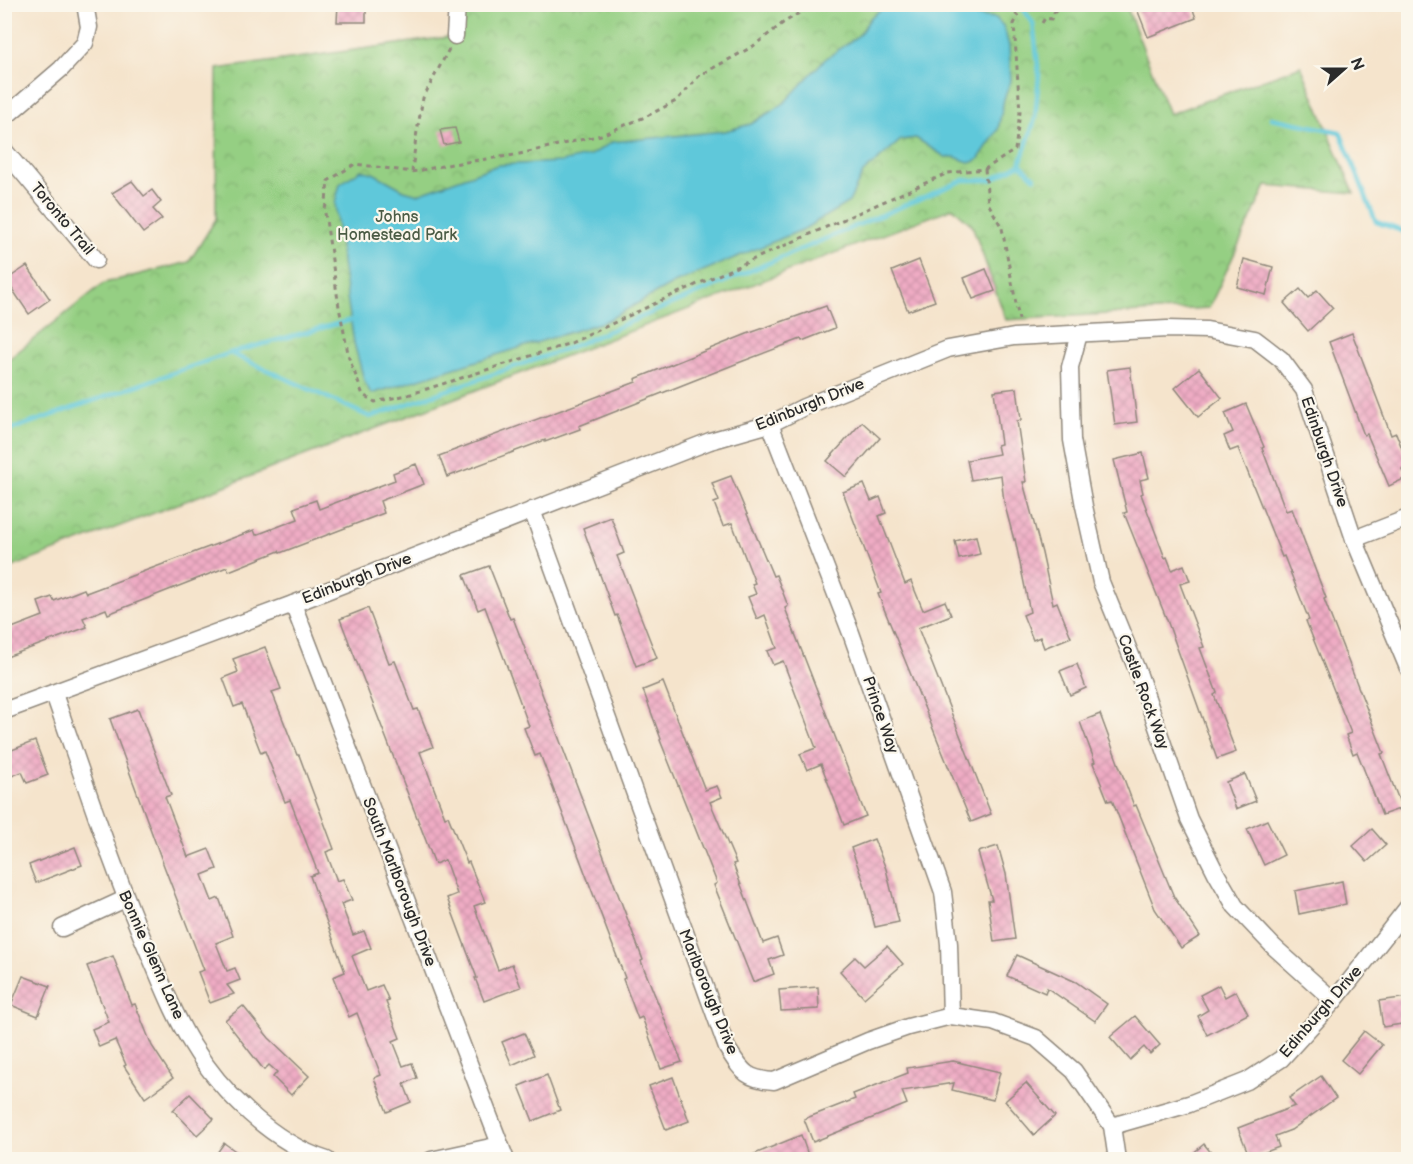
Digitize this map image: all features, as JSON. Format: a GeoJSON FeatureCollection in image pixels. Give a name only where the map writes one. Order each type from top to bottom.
{"type":"FeatureCollection","features":[{"type":"Feature","properties":{"kind":"street"},"geometry":{"type":"LineString","coordinates":[[4,118],[61,69],[85,43],[89,27],[85,4]]}},
{"type":"Feature","properties":{"kind":"street"},"geometry":{"type":"LineString","coordinates":[[455,36],[457,4]]}},
{"type":"Feature","properties":{"kind":"street","name":"Toronto Trail"},"geometry":{"type":"LineString","coordinates":[[4,150],[96,260]]}},
{"type":"Feature","properties":{"kind":"street","name":"Edinburgh Drive"},"geometry":{"type":"LineString","coordinates":[[4,711],[293,604],[710,441],[770,424],[804,407],[948,349],[1022,337],[1167,329],[1208,330],[1255,339],[1281,359],[1304,390],[1354,539],[1408,668]]}},
{"type":"Feature","properties":{"kind":"street","name":"Castle Rock Way"},"geometry":{"type":"LineString","coordinates":[[1079,334],[1070,367],[1072,440],[1101,582],[1138,675],[1190,819],[1234,906],[1334,1001]]}},
{"type":"Feature","properties":{"kind":"street","name":"Prince Way"},"geometry":{"type":"LineString","coordinates":[[770,424],[851,633],[943,892],[949,944],[951,1016]]}},
{"type":"Feature","properties":{"kind":"street","name":"Marlborough Drive"},"geometry":{"type":"LineString","coordinates":[[532,510],[727,1048],[743,1073],[757,1080],[774,1081],[868,1041],[908,1027],[951,1016],[993,1022],[1036,1038],[1074,1071],[1112,1126],[1117,1160]]}},
{"type":"Feature","properties":{"kind":"street"},"geometry":{"type":"LineString","coordinates":[[1354,539],[1408,518]]}},
{"type":"Feature","properties":{"kind":"street","name":"South Marlborough Drive"},"geometry":{"type":"LineString","coordinates":[[293,604],[503,1152]]}},
{"type":"Feature","properties":{"kind":"street","name":"Bonnie Glenn Lane"},"geometry":{"type":"LineString","coordinates":[[54,694],[125,899],[170,1001],[192,1044],[227,1091],[266,1127],[308,1154],[327,1160]]}},
{"type":"Feature","properties":{"kind":"street"},"geometry":{"type":"LineString","coordinates":[[62,928],[125,899]]}},
{"type":"Feature","properties":{"kind":"street","name":"Edinburgh Drive"},"geometry":{"type":"LineString","coordinates":[[1112,1126],[1189,1104],[1247,1081],[1281,1059],[1334,1001],[1407,912]]}},
{"type":"Feature","properties":{"kind":"street"},"geometry":{"type":"LineString","coordinates":[[431,1160],[503,1152]]}},
{"type":"Feature","properties":{"kind":"path"},"geometry":{"type":"LineString","coordinates":[[814,4],[783,23],[752,47],[700,75],[676,100],[645,117],[590,138],[514,155],[412,172],[355,164],[328,180],[325,213],[340,312],[349,358],[363,395],[375,402],[411,394],[571,343],[673,295],[948,173],[985,169],[1015,150],[1020,112],[1014,24],[1018,16],[1005,4]]}},
{"type":"Feature","properties":{"kind":"path"},"geometry":{"type":"LineString","coordinates":[[1042,23],[1045,18],[1051,19],[1057,7],[1055,4]]}},
{"type":"Feature","properties":{"kind":"path"},"geometry":{"type":"LineString","coordinates":[[412,172],[423,98],[455,36]]}},
{"type":"Feature","properties":{"kind":"path"},"geometry":{"type":"LineString","coordinates":[[985,169],[988,203],[1002,228],[1022,337]]}},
{"type":"Feature","properties":{"kind":"green space","name":"Johns Homestead Park"},"geometry":{"type":"Polygon","coordinates":[[[463,5],[1126,5],[1169,114],[1301,66],[1354,193],[1266,186],[1209,308],[1006,320],[972,225],[953,208],[5,570],[5,362],[104,283],[189,262],[216,219],[217,69],[455,36],[463,5]]]}},
{"type":"Feature","properties":{"kind":"water"},"geometry":{"type":"Polygon","coordinates":[[[888,4],[996,18],[1004,27],[1009,46],[1011,81],[1004,99],[998,130],[978,160],[971,163],[955,157],[945,157],[916,138],[901,140],[863,173],[849,202],[804,229],[674,283],[606,321],[371,394],[364,380],[354,343],[343,270],[335,203],[340,184],[361,170],[373,173],[404,190],[418,194],[498,165],[561,162],[591,155],[612,142],[725,131],[751,124],[783,104],[824,60],[859,35],[871,17],[888,4]]]}},
{"type":"Feature","properties":{"kind":"building"},"geometry":{"type":"Polygon","coordinates":[[[338,4],[366,4],[366,22],[337,22],[338,4]]]}},
{"type":"Feature","properties":{"kind":"building"},"geometry":{"type":"Polygon","coordinates":[[[1149,4],[1191,4],[1196,18],[1148,37],[1137,9],[1149,4]]]}},
{"type":"Feature","properties":{"kind":"building"},"geometry":{"type":"Polygon","coordinates":[[[455,128],[459,142],[444,145],[440,130],[455,128]]]}},
{"type":"Feature","properties":{"kind":"building"},"geometry":{"type":"Polygon","coordinates":[[[132,181],[144,196],[152,190],[161,202],[153,209],[162,219],[143,233],[112,193],[132,181]]]}},
{"type":"Feature","properties":{"kind":"building"},"geometry":{"type":"Polygon","coordinates":[[[1244,259],[1273,267],[1266,295],[1237,287],[1244,259]]]}},
{"type":"Feature","properties":{"kind":"building"},"geometry":{"type":"Polygon","coordinates":[[[919,260],[935,301],[908,311],[892,271],[919,260]]]}},
{"type":"Feature","properties":{"kind":"building"},"geometry":{"type":"Polygon","coordinates":[[[27,266],[50,299],[29,314],[6,280],[27,266]]]}},
{"type":"Feature","properties":{"kind":"building"},"geometry":{"type":"Polygon","coordinates":[[[986,269],[995,291],[973,299],[964,278],[986,269]]]}},
{"type":"Feature","properties":{"kind":"building"},"geometry":{"type":"Polygon","coordinates":[[[1300,289],[1308,298],[1317,290],[1333,308],[1308,331],[1284,303],[1300,289]]]}},
{"type":"Feature","properties":{"kind":"building"},"geometry":{"type":"Polygon","coordinates":[[[826,306],[835,328],[738,363],[579,426],[580,429],[447,477],[439,456],[636,382],[635,379],[747,334],[826,306]]]}},
{"type":"Feature","properties":{"kind":"building"},"geometry":{"type":"Polygon","coordinates":[[[1352,333],[1391,435],[1396,433],[1408,464],[1402,469],[1406,478],[1389,486],[1367,434],[1364,435],[1329,342],[1352,333]]]}},
{"type":"Feature","properties":{"kind":"building"},"geometry":{"type":"Polygon","coordinates":[[[1130,367],[1137,422],[1115,425],[1107,370],[1130,367]]]}},
{"type":"Feature","properties":{"kind":"building"},"geometry":{"type":"Polygon","coordinates":[[[1199,368],[1222,398],[1198,417],[1175,388],[1199,368]]]}},
{"type":"Feature","properties":{"kind":"building"},"geometry":{"type":"Polygon","coordinates":[[[1017,388],[1021,420],[1017,421],[1026,482],[1023,482],[1053,604],[1057,602],[1071,637],[1044,648],[1040,637],[1033,640],[1023,615],[1030,612],[1015,539],[1004,502],[1001,475],[971,480],[967,460],[999,454],[997,445],[1001,444],[994,391],[1017,388]]]}},
{"type":"Feature","properties":{"kind":"building"},"geometry":{"type":"Polygon","coordinates":[[[1246,404],[1264,447],[1262,448],[1286,511],[1292,509],[1326,598],[1324,599],[1384,753],[1381,754],[1402,808],[1382,815],[1357,752],[1353,754],[1346,735],[1351,733],[1306,621],[1309,620],[1284,556],[1282,557],[1238,448],[1230,451],[1224,436],[1233,432],[1225,413],[1246,404]]]}},
{"type":"Feature","properties":{"kind":"building"},"geometry":{"type":"Polygon","coordinates":[[[862,422],[880,438],[846,477],[827,461],[862,422]]]}},
{"type":"Feature","properties":{"kind":"building"},"geometry":{"type":"Polygon","coordinates":[[[1143,453],[1149,478],[1140,480],[1143,493],[1141,494],[1165,558],[1167,557],[1172,570],[1184,565],[1190,581],[1180,584],[1204,647],[1200,648],[1217,693],[1214,695],[1236,752],[1217,759],[1167,620],[1124,513],[1127,512],[1114,460],[1143,453]]]}},
{"type":"Feature","properties":{"kind":"building"},"geometry":{"type":"Polygon","coordinates":[[[416,464],[424,484],[380,501],[384,513],[229,571],[227,567],[108,614],[106,609],[83,618],[87,627],[4,658],[4,631],[43,616],[38,602],[52,597],[54,601],[84,589],[86,593],[254,530],[256,535],[298,519],[294,508],[316,500],[319,509],[395,480],[393,473],[416,464]]]}},
{"type":"Feature","properties":{"kind":"building"},"geometry":{"type":"Polygon","coordinates":[[[731,476],[773,576],[776,575],[788,606],[785,608],[866,816],[844,825],[821,764],[807,770],[800,754],[816,748],[783,661],[773,665],[767,651],[777,648],[765,615],[757,619],[748,597],[756,594],[752,584],[755,583],[732,523],[723,526],[714,503],[719,501],[712,483],[731,476]]]}},
{"type":"Feature","properties":{"kind":"building"},"geometry":{"type":"Polygon","coordinates":[[[864,484],[871,501],[880,497],[886,513],[879,516],[905,584],[911,581],[923,610],[945,601],[951,615],[918,628],[991,814],[971,822],[878,594],[881,593],[843,492],[864,484]]]}},
{"type":"Feature","properties":{"kind":"building"},"geometry":{"type":"Polygon","coordinates":[[[611,517],[624,553],[617,556],[657,658],[636,666],[583,528],[611,517]]]}},
{"type":"Feature","properties":{"kind":"building"},"geometry":{"type":"Polygon","coordinates":[[[976,536],[980,554],[959,559],[955,541],[976,536]]]}},
{"type":"Feature","properties":{"kind":"building"},"geometry":{"type":"Polygon","coordinates":[[[489,566],[510,619],[513,618],[643,960],[641,961],[682,1062],[661,1069],[642,1017],[638,1019],[623,979],[625,978],[540,754],[535,756],[524,728],[529,726],[485,607],[478,610],[464,575],[489,566]]]}},
{"type":"Feature","properties":{"kind":"building"},"geometry":{"type":"Polygon","coordinates":[[[368,608],[389,663],[395,661],[414,710],[418,709],[433,747],[420,752],[445,817],[448,816],[485,902],[474,906],[498,970],[512,964],[521,987],[484,1001],[447,898],[457,894],[445,860],[435,864],[340,619],[368,608]]]}},
{"type":"Feature","properties":{"kind":"building"},"geometry":{"type":"Polygon","coordinates":[[[265,647],[281,689],[272,692],[297,755],[299,755],[334,849],[326,852],[337,881],[343,879],[352,900],[341,904],[353,935],[364,931],[371,948],[352,956],[366,991],[382,985],[400,1038],[393,1041],[403,1066],[412,1063],[417,1078],[404,1084],[411,1102],[387,1112],[374,1078],[381,1075],[357,1013],[349,1017],[333,977],[345,972],[310,876],[318,873],[290,800],[285,802],[265,751],[261,753],[242,704],[234,707],[223,678],[238,672],[233,659],[265,647]]]}},
{"type":"Feature","properties":{"kind":"building"},"geometry":{"type":"Polygon","coordinates":[[[1077,664],[1086,688],[1070,695],[1060,671],[1077,664]]]}},
{"type":"Feature","properties":{"kind":"building"},"geometry":{"type":"Polygon","coordinates":[[[663,682],[705,790],[717,786],[722,797],[710,802],[736,863],[733,864],[763,943],[777,938],[783,955],[769,960],[774,974],[753,982],[714,885],[717,883],[660,740],[643,690],[663,682]]]}},
{"type":"Feature","properties":{"kind":"building"},"geometry":{"type":"Polygon","coordinates":[[[138,709],[171,795],[165,797],[188,857],[209,849],[217,869],[202,875],[212,901],[219,898],[233,936],[216,943],[227,971],[235,968],[240,980],[227,985],[234,994],[210,1003],[198,972],[204,970],[110,719],[138,709]]]}},
{"type":"Feature","properties":{"kind":"building"},"geometry":{"type":"Polygon","coordinates":[[[1100,714],[1134,806],[1136,805],[1174,897],[1200,936],[1181,948],[1155,909],[1112,800],[1108,801],[1093,763],[1095,762],[1080,722],[1100,714]]]}},
{"type":"Feature","properties":{"kind":"building"},"geometry":{"type":"Polygon","coordinates":[[[35,741],[48,775],[27,783],[22,772],[4,779],[4,753],[35,741]]]}},
{"type":"Feature","properties":{"kind":"building"},"geometry":{"type":"Polygon","coordinates":[[[1245,774],[1256,801],[1236,809],[1226,782],[1245,774]]]}},
{"type":"Feature","properties":{"kind":"building"},"geometry":{"type":"Polygon","coordinates":[[[1267,820],[1284,855],[1264,865],[1247,829],[1267,820]]]}},
{"type":"Feature","properties":{"kind":"building"},"geometry":{"type":"Polygon","coordinates":[[[1372,829],[1386,845],[1367,862],[1353,846],[1372,829]]]}},
{"type":"Feature","properties":{"kind":"building"},"geometry":{"type":"Polygon","coordinates":[[[874,839],[886,869],[899,922],[875,927],[864,883],[851,848],[874,839]]]}},
{"type":"Feature","properties":{"kind":"building"},"geometry":{"type":"Polygon","coordinates":[[[998,846],[1006,874],[1015,939],[994,942],[988,900],[992,900],[978,852],[998,846]]]}},
{"type":"Feature","properties":{"kind":"building"},"geometry":{"type":"Polygon","coordinates":[[[75,847],[82,865],[36,883],[29,865],[75,847]]]}},
{"type":"Feature","properties":{"kind":"building"},"geometry":{"type":"Polygon","coordinates":[[[1342,881],[1346,904],[1299,914],[1295,891],[1342,881]]]}},
{"type":"Feature","properties":{"kind":"building"},"geometry":{"type":"Polygon","coordinates":[[[887,946],[903,964],[864,998],[840,971],[855,957],[864,966],[887,946]]]}},
{"type":"Feature","properties":{"kind":"building"},"geometry":{"type":"Polygon","coordinates":[[[1017,955],[1076,982],[1107,1004],[1095,1021],[1047,988],[1045,993],[1007,976],[1017,955]]]}},
{"type":"Feature","properties":{"kind":"building"},"geometry":{"type":"Polygon","coordinates":[[[113,956],[132,1005],[135,1004],[152,1046],[173,1078],[145,1098],[124,1066],[126,1065],[115,1040],[99,1047],[92,1029],[109,1022],[87,966],[113,956]]]}},
{"type":"Feature","properties":{"kind":"building"},"geometry":{"type":"Polygon","coordinates":[[[23,976],[50,986],[38,1016],[11,1005],[23,976]]]}},
{"type":"Feature","properties":{"kind":"building"},"geometry":{"type":"Polygon","coordinates":[[[1219,985],[1225,997],[1236,991],[1248,1014],[1207,1035],[1198,1016],[1208,1010],[1200,995],[1219,985]]]}},
{"type":"Feature","properties":{"kind":"building"},"geometry":{"type":"Polygon","coordinates":[[[818,987],[819,1009],[781,1011],[779,990],[818,987]]]}},
{"type":"Feature","properties":{"kind":"building"},"geometry":{"type":"Polygon","coordinates":[[[1408,997],[1408,1023],[1383,1027],[1379,1001],[1408,997]]]}},
{"type":"Feature","properties":{"kind":"building"},"geometry":{"type":"Polygon","coordinates":[[[243,1006],[269,1038],[309,1076],[291,1095],[273,1077],[277,1072],[269,1065],[264,1070],[225,1020],[243,1006]]]}},
{"type":"Feature","properties":{"kind":"building"},"geometry":{"type":"Polygon","coordinates":[[[1135,1016],[1160,1045],[1150,1054],[1144,1047],[1130,1060],[1110,1037],[1135,1016]]]}},
{"type":"Feature","properties":{"kind":"building"},"geometry":{"type":"Polygon","coordinates":[[[1364,1031],[1382,1045],[1358,1074],[1341,1060],[1364,1031]]]}},
{"type":"Feature","properties":{"kind":"building"},"geometry":{"type":"Polygon","coordinates":[[[524,1033],[534,1055],[512,1065],[502,1042],[524,1033]]]}},
{"type":"Feature","properties":{"kind":"building"},"geometry":{"type":"Polygon","coordinates":[[[953,1061],[1000,1072],[993,1100],[952,1090],[954,1083],[902,1091],[907,1104],[813,1142],[804,1119],[855,1099],[853,1094],[908,1073],[907,1068],[953,1061]]]}},
{"type":"Feature","properties":{"kind":"building"},"geometry":{"type":"Polygon","coordinates":[[[547,1075],[560,1110],[533,1121],[519,1086],[547,1075]]]}},
{"type":"Feature","properties":{"kind":"building"},"geometry":{"type":"Polygon","coordinates":[[[1321,1076],[1336,1098],[1291,1130],[1275,1136],[1279,1147],[1250,1158],[1238,1128],[1295,1106],[1289,1098],[1321,1076]]]}},
{"type":"Feature","properties":{"kind":"building"},"geometry":{"type":"Polygon","coordinates":[[[673,1077],[689,1121],[666,1130],[649,1086],[673,1077]]]}},
{"type":"Feature","properties":{"kind":"building"},"geometry":{"type":"Polygon","coordinates":[[[1026,1083],[1055,1116],[1034,1135],[1005,1101],[1026,1083]]]}},
{"type":"Feature","properties":{"kind":"building"},"geometry":{"type":"Polygon","coordinates":[[[190,1094],[214,1119],[197,1135],[173,1110],[190,1094]]]}},
{"type":"Feature","properties":{"kind":"building"},"geometry":{"type":"Polygon","coordinates":[[[801,1135],[808,1155],[797,1160],[740,1160],[801,1135]]]}},
{"type":"Feature","properties":{"kind":"building"},"geometry":{"type":"Polygon","coordinates":[[[224,1143],[248,1160],[212,1160],[224,1143]]]}},
{"type":"Feature","properties":{"kind":"building"},"geometry":{"type":"Polygon","coordinates":[[[1204,1144],[1217,1160],[1185,1160],[1204,1144]]]}},
{"type":"Feature","properties":{"kind":"waterway"},"geometry":{"type":"LineString","coordinates":[[230,353],[370,417],[571,347],[964,180],[991,180],[1020,164],[1035,119],[1039,74],[1033,23],[1020,4]]}},
{"type":"Feature","properties":{"kind":"waterway"},"geometry":{"type":"LineString","coordinates":[[1271,118],[1340,132],[1376,222],[1408,233]]}},
{"type":"Feature","properties":{"kind":"waterway"},"geometry":{"type":"LineString","coordinates":[[1020,164],[1035,178]]}},
{"type":"Feature","properties":{"kind":"waterway"},"geometry":{"type":"LineString","coordinates":[[4,432],[230,353],[351,320]]}}]}
